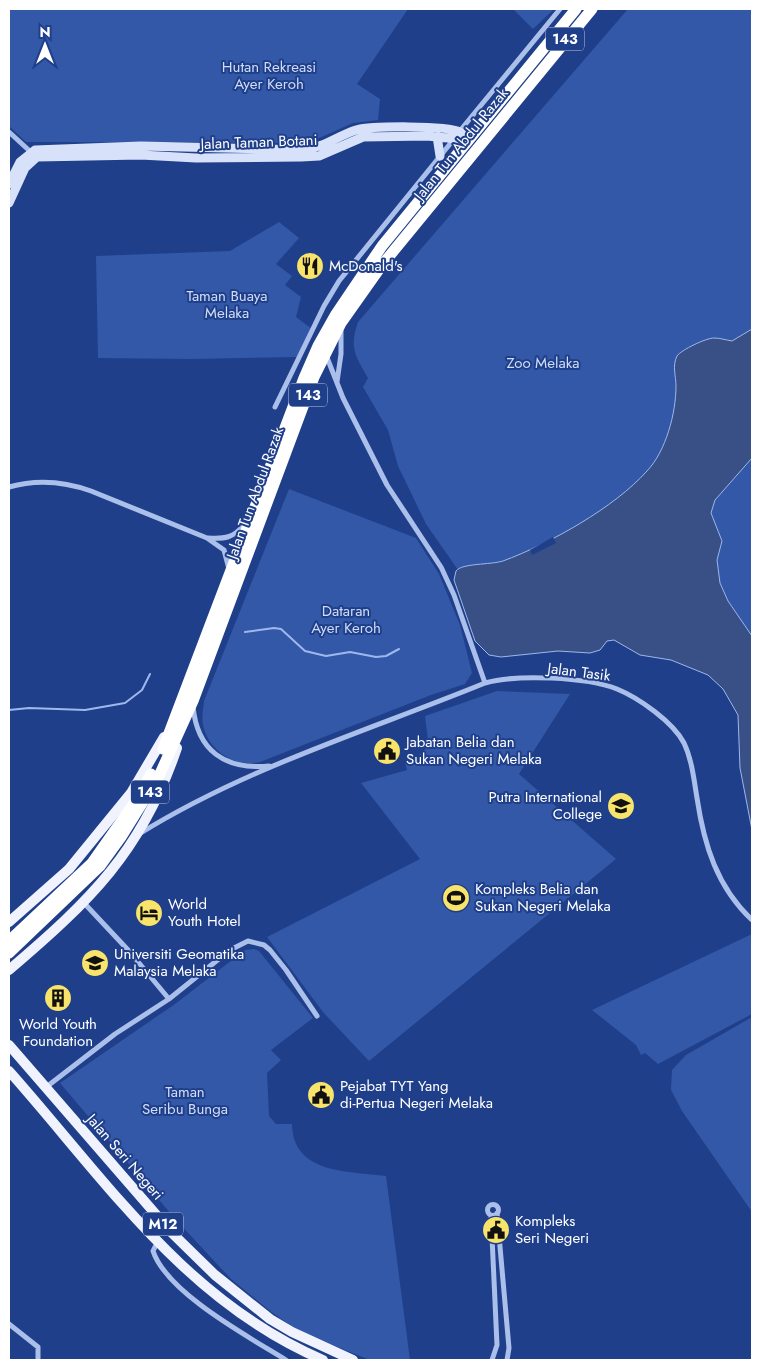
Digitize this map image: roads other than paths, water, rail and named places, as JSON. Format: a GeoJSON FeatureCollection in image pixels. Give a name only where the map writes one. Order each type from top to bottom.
{"type":"FeatureCollection","features":[{"type":"Feature","properties":{"kind":"highway","name":"Jalan Tun Abdul Razak"},"geometry":{"type":"LineString","coordinates":[[179,722],[230,576],[312,358],[382,246],[460,137],[576,9]]}},
{"type":"Feature","properties":{"kind":"highway","name":"Jalan Tun Abdul Razak"},"geometry":{"type":"LineString","coordinates":[[9,953],[70,896],[104,854],[144,787],[179,722],[193,701],[338,318],[592,9]]}},
{"type":"Feature","properties":{"kind":"highway"},"geometry":{"type":"LineString","coordinates":[[460,137],[480,137],[490,131]]}},
{"type":"Feature","properties":{"kind":"highway"},"geometry":{"type":"LineString","coordinates":[[460,137],[469,150],[466,160]]}},
{"type":"Feature","properties":{"kind":"highway","name":"Jalan Tun Abdul Razak"},"geometry":{"type":"LineString","coordinates":[[9,941],[104,854]]}},
{"type":"Feature","properties":{"kind":"main road"},"geometry":{"type":"LineString","coordinates":[[9,970],[84,902],[108,877],[139,834],[169,770],[179,722]]}},
{"type":"Feature","properties":{"kind":"main road"},"geometry":{"type":"LineString","coordinates":[[9,922],[70,869],[131,793],[179,722]]}},
{"type":"Feature","properties":{"kind":"main road"},"geometry":{"type":"LineString","coordinates":[[9,966],[19,961]]}},
{"type":"Feature","properties":{"kind":"main road","name":"Jalan Seri Negeri"},"geometry":{"type":"LineString","coordinates":[[9,1045],[172,1234],[215,1275],[270,1319],[292,1332],[353,1360]]}},
{"type":"Feature","properties":{"kind":"main road","name":"M12"},"geometry":{"type":"LineString","coordinates":[[9,1071],[157,1244],[203,1286],[247,1319],[288,1345],[323,1360]]}},
{"type":"Feature","properties":{"kind":"street"},"geometry":{"type":"LineString","coordinates":[[275,407],[324,306],[339,281],[440,156],[460,137],[560,10],[568,19]]}},
{"type":"Feature","properties":{"kind":"street","name":"Jalan Taman Botani"},"geometry":{"type":"LineString","coordinates":[[34,155],[43,149],[141,146],[302,150],[323,146],[363,128],[433,128],[460,137]]}},
{"type":"Feature","properties":{"kind":"street"},"geometry":{"type":"LineString","coordinates":[[9,132],[34,155]]}},
{"type":"Feature","properties":{"kind":"street"},"geometry":{"type":"LineString","coordinates":[[437,136],[440,156]]}},
{"type":"Feature","properties":{"kind":"street","name":"Jalan Taman Botani"},"geometry":{"type":"LineString","coordinates":[[34,155],[133,155],[196,158],[301,157],[318,156],[362,137],[460,137]]}},
{"type":"Feature","properties":{"kind":"street"},"geometry":{"type":"LineString","coordinates":[[9,184],[18,166],[34,155]]}},
{"type":"Feature","properties":{"kind":"street"},"geometry":{"type":"LineString","coordinates":[[9,203],[25,168],[34,155]]}},
{"type":"Feature","properties":{"kind":"street"},"geometry":{"type":"LineString","coordinates":[[324,306],[338,318],[341,354],[337,384]]}},
{"type":"Feature","properties":{"kind":"street"},"geometry":{"type":"LineString","coordinates":[[325,352],[337,384],[386,485],[440,565],[454,595],[486,682]]}},
{"type":"Feature","properties":{"kind":"street"},"geometry":{"type":"LineString","coordinates":[[9,488],[37,482],[76,485],[207,538],[224,550],[229,564],[230,576]]}},
{"type":"Feature","properties":{"kind":"street"},"geometry":{"type":"LineString","coordinates":[[207,538],[229,538],[236,535],[252,517]]}},
{"type":"Feature","properties":{"kind":"street","name":"Jalan Tasik"},"geometry":{"type":"LineString","coordinates":[[139,834],[171,815],[274,766],[486,682],[514,678],[591,683],[622,692],[660,716],[683,742],[688,754],[701,824],[717,874],[734,900],[752,920]]}},
{"type":"Feature","properties":{"kind":"street","name":"Jalan Tasik"},"geometry":{"type":"LineString","coordinates":[[193,701],[198,732],[219,758],[232,765],[253,768],[274,766]]}},
{"type":"Feature","properties":{"kind":"street"},"geometry":{"type":"LineString","coordinates":[[84,902],[169,999]]}},
{"type":"Feature","properties":{"kind":"street"},"geometry":{"type":"LineString","coordinates":[[45,1088],[115,1034],[169,999],[230,950],[248,941],[264,945],[270,950],[317,1016]]}},
{"type":"Feature","properties":{"kind":"street"},"geometry":{"type":"LineString","coordinates":[[492,1360],[497,1347],[496,1297],[488,1209],[493,1204],[498,1206],[497,1213],[509,1352],[507,1360]]}},
{"type":"Feature","properties":{"kind":"street"},"geometry":{"type":"LineString","coordinates":[[490,1215],[497,1213]]}},
{"type":"Feature","properties":{"kind":"street"},"geometry":{"type":"LineString","coordinates":[[157,1244],[153,1251],[161,1270],[184,1291],[216,1317],[286,1360]]}},
{"type":"Feature","properties":{"kind":"street"},"geometry":{"type":"LineString","coordinates":[[496,1297],[504,1293]]}},
{"type":"Feature","properties":{"kind":"street"},"geometry":{"type":"LineString","coordinates":[[9,1324],[38,1347],[38,1360]]}},
{"type":"Feature","properties":{"kind":"street"},"geometry":{"type":"LineString","coordinates":[[497,1347],[509,1352]]}},
{"type":"Feature","properties":{"kind":"waterway"},"geometry":{"type":"LineString","coordinates":[[245,632],[274,628],[281,629],[305,651],[326,656],[350,652],[376,657],[386,656],[399,649]]}},
{"type":"Feature","properties":{"kind":"waterway"},"geometry":{"type":"LineString","coordinates":[[9,710],[29,708],[85,710],[125,703],[142,690],[150,674]]}},
{"type":"Feature","properties":{"kind":"place","name":"McDonald's"},"geometry":{"type":"Point","coordinates":[310,266]}},
{"type":"Feature","properties":{"kind":"place","name":"Jabatan Belia dan Sukan Negeri Melaka"},"geometry":{"type":"Point","coordinates":[387,751]}},
{"type":"Feature","properties":{"kind":"place","name":"Putra International College"},"geometry":{"type":"Point","coordinates":[621,806]}},
{"type":"Feature","properties":{"kind":"place","name":"Kompleks Belia dan Sukan Negeri Melaka"},"geometry":{"type":"Point","coordinates":[456,898]}},
{"type":"Feature","properties":{"kind":"place","name":"World Youth Hotel"},"geometry":{"type":"Point","coordinates":[149,913]}},
{"type":"Feature","properties":{"kind":"place","name":"Universiti Geomatika Malaysia Melaka"},"geometry":{"type":"Point","coordinates":[95,963]}},
{"type":"Feature","properties":{"kind":"place","name":"World Youth Foundation"},"geometry":{"type":"Point","coordinates":[58,998]}},
{"type":"Feature","properties":{"kind":"place","name":"Pejabat TYT Yang di-Pertua Negeri Melaka"},"geometry":{"type":"Point","coordinates":[321,1095]}},
{"type":"Feature","properties":{"kind":"place","name":"Kompleks Seri Negeri"},"geometry":{"type":"Point","coordinates":[496,1230]}},
{"type":"Feature","properties":{"kind":"park label","name":"Hutan Rekreasi Ayer Keroh"},"geometry":{"type":"Point","coordinates":[269,76]}},
{"type":"Feature","properties":{"kind":"park label","name":"Taman Buaya Melaka"},"geometry":{"type":"Point","coordinates":[227,304]}},
{"type":"Feature","properties":{"kind":"park label","name":"Zoo Melaka"},"geometry":{"type":"Point","coordinates":[543,363]}},
{"type":"Feature","properties":{"kind":"park label","name":"Dataran Ayer Keroh"},"geometry":{"type":"Point","coordinates":[346,620]}},
{"type":"Feature","properties":{"kind":"park label","name":"Taman Seribu Bunga"},"geometry":{"type":"Point","coordinates":[185,1100]}}]}
